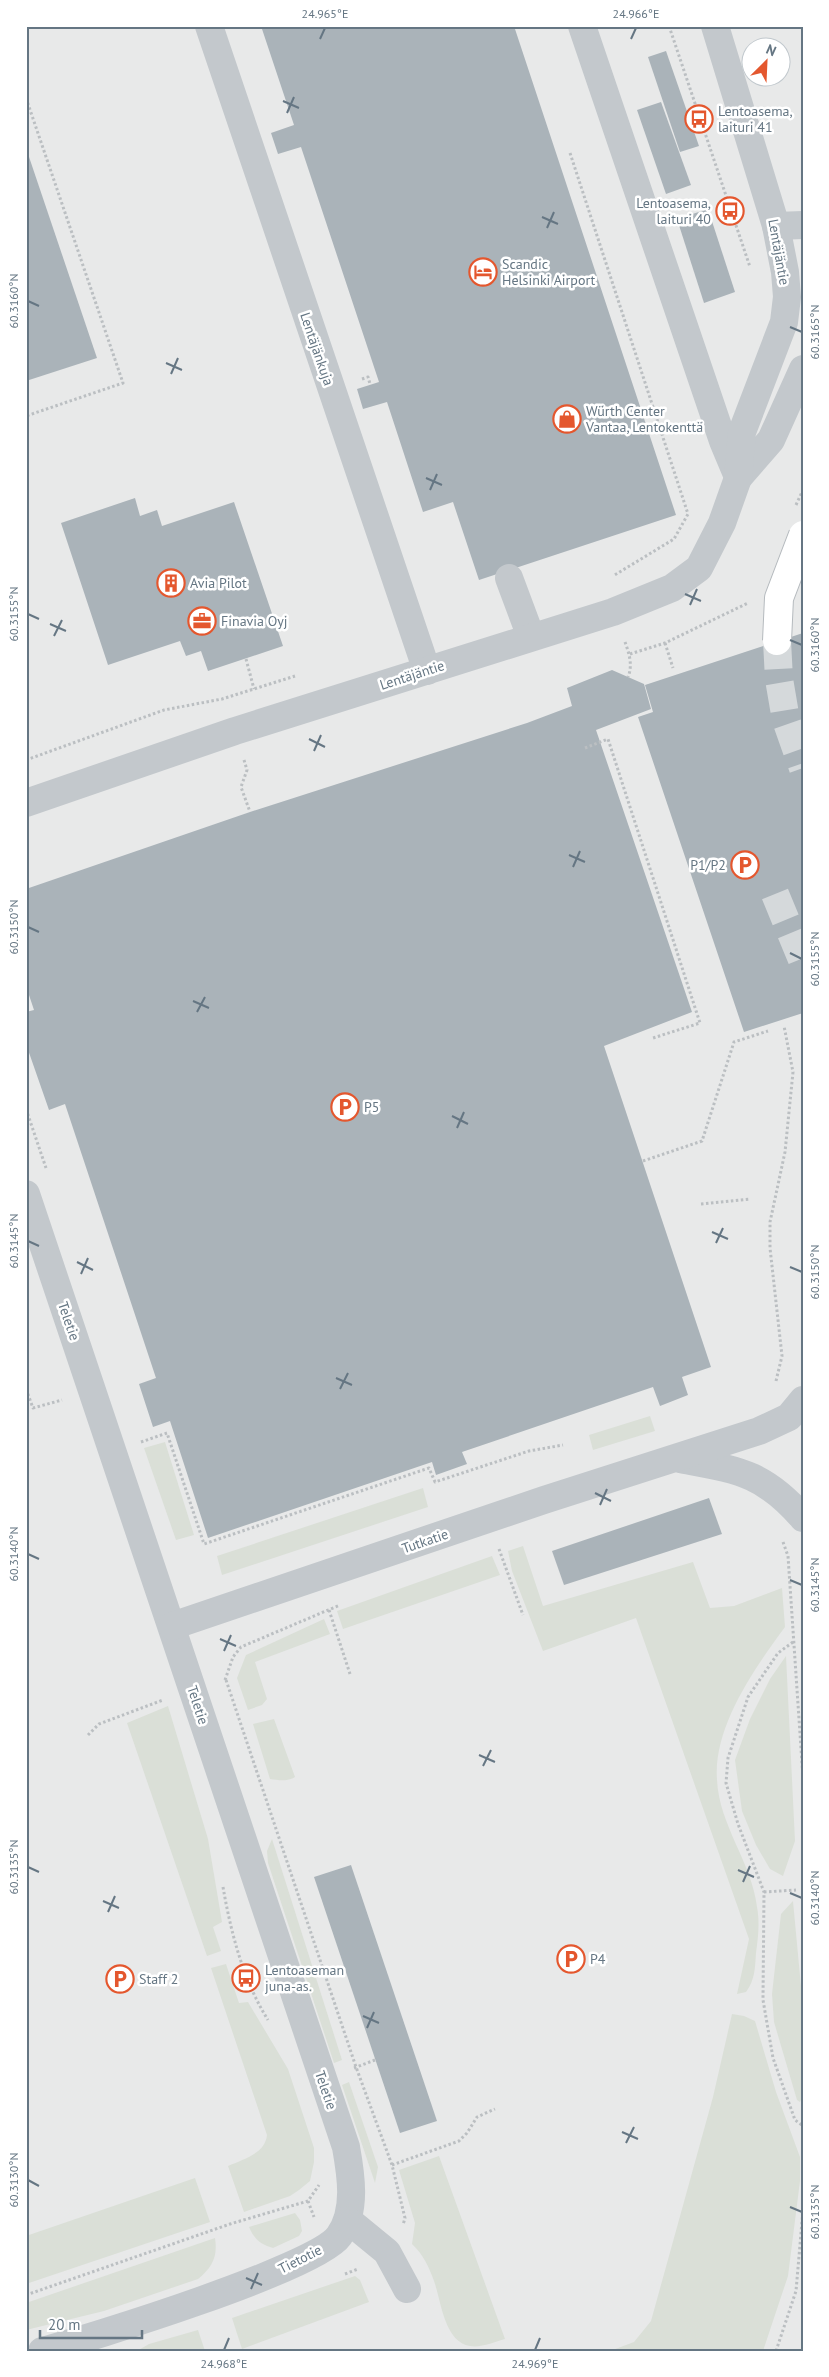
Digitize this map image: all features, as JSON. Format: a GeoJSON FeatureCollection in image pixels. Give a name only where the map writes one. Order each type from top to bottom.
{"type":"FeatureCollection","features":[{"type":"Feature","properties":{"kind":"main road"},"geometry":{"type":"LineString","coordinates":[[777,641],[778,598],[803,535]]}},
{"type":"Feature","properties":{"kind":"street","name":"Lentäjänkuja"},"geometry":{"type":"LineString","coordinates":[[209,26],[427,671]]}},
{"type":"Feature","properties":{"kind":"street"},"geometry":{"type":"LineString","coordinates":[[582,26],[723,441],[738,478]]}},
{"type":"Feature","properties":{"kind":"street","name":"Lentäjäntie"},"geometry":{"type":"LineString","coordinates":[[26,804],[235,731],[613,612],[672,588],[699,568],[722,523],[738,478],[742,432],[784,322],[787,297],[785,272],[790,226],[715,26]]}},
{"type":"Feature","properties":{"kind":"street","name":"Lentäjäntie"},"geometry":{"type":"LineString","coordinates":[[738,478],[771,440],[803,369]]}},
{"type":"Feature","properties":{"kind":"street"},"geometry":{"type":"LineString","coordinates":[[509,578],[531,637]]}},
{"type":"Feature","properties":{"kind":"street","name":"Teletie"},"geometry":{"type":"LineString","coordinates":[[26,1194],[346,2147],[352,2179],[348,2220]]}},
{"type":"Feature","properties":{"kind":"street","name":"Tutkatie"},"geometry":{"type":"LineString","coordinates":[[172,1626],[544,1500],[679,1458],[774,1424],[789,1417],[803,1400]]}},
{"type":"Feature","properties":{"kind":"street"},"geometry":{"type":"LineString","coordinates":[[679,1458],[750,1475],[763,1481],[785,1497],[803,1518]]}},
{"type":"Feature","properties":{"kind":"street"},"geometry":{"type":"LineString","coordinates":[[348,2220],[387,2252],[407,2289]]}},
{"type":"Feature","properties":{"kind":"street","name":"Tietotie"},"geometry":{"type":"LineString","coordinates":[[42,2351],[122,2326],[292,2265],[339,2238],[348,2220]]}},
{"type":"Feature","properties":{"kind":"path"},"geometry":{"type":"LineString","coordinates":[[669,26],[751,271]]}},
{"type":"Feature","properties":{"kind":"path"},"geometry":{"type":"LineString","coordinates":[[26,98],[123,383],[26,416]]}},
{"type":"Feature","properties":{"kind":"path"},"geometry":{"type":"LineString","coordinates":[[570,152],[688,514],[674,539],[608,578]]}},
{"type":"Feature","properties":{"kind":"path"},"geometry":{"type":"LineString","coordinates":[[628,677],[630,654],[665,643],[750,602]]}},
{"type":"Feature","properties":{"kind":"path"},"geometry":{"type":"LineString","coordinates":[[665,643],[673,668]]}},
{"type":"Feature","properties":{"kind":"path"},"geometry":{"type":"LineString","coordinates":[[246,659],[254,689]]}},
{"type":"Feature","properties":{"kind":"path"},"geometry":{"type":"LineString","coordinates":[[26,760],[164,710],[222,699],[299,675]]}},
{"type":"Feature","properties":{"kind":"path"},"geometry":{"type":"LineString","coordinates":[[585,748],[608,739],[700,1022],[653,1038]]}},
{"type":"Feature","properties":{"kind":"path"},"geometry":{"type":"LineString","coordinates":[[772,1387],[776,1380],[782,1356],[770,1248],[770,1222],[785,1152],[793,1072],[784,1026]]}},
{"type":"Feature","properties":{"kind":"path"},"geometry":{"type":"LineString","coordinates":[[643,1161],[702,1141],[734,1042],[768,1030]]}},
{"type":"Feature","properties":{"kind":"path"},"geometry":{"type":"LineString","coordinates":[[26,1109],[48,1175]]}},
{"type":"Feature","properties":{"kind":"path"},"geometry":{"type":"LineString","coordinates":[[701,1204],[750,1199]]}},
{"type":"Feature","properties":{"kind":"path"},"geometry":{"type":"LineString","coordinates":[[26,1389],[33,1408],[65,1399]]}},
{"type":"Feature","properties":{"kind":"path"},"geometry":{"type":"LineString","coordinates":[[136,1444],[167,1432],[204,1544],[428,1468],[435,1482],[529,1451],[563,1445]]}},
{"type":"Feature","properties":{"kind":"path"},"geometry":{"type":"LineString","coordinates":[[780,1536],[788,1556],[803,1778]]}},
{"type":"Feature","properties":{"kind":"path"},"geometry":{"type":"LineString","coordinates":[[498,1546],[523,1614]]}},
{"type":"Feature","properties":{"kind":"path"},"geometry":{"type":"LineString","coordinates":[[241,1647],[346,1603]]}},
{"type":"Feature","properties":{"kind":"path"},"geometry":{"type":"LineString","coordinates":[[329,1610],[350,1674]]}},
{"type":"Feature","properties":{"kind":"path"},"geometry":{"type":"LineString","coordinates":[[794,1642],[778,1653],[748,1697],[728,1758],[726,1783],[738,1824],[764,1892],[763,2000],[773,2058],[795,2120],[803,2126]]}},
{"type":"Feature","properties":{"kind":"path"},"geometry":{"type":"LineString","coordinates":[[226,1680],[356,2067],[392,2165],[459,2141],[467,2134],[477,2117],[496,2109]]}},
{"type":"Feature","properties":{"kind":"path"},"geometry":{"type":"LineString","coordinates":[[764,1892],[796,1890]]}},
{"type":"Feature","properties":{"kind":"path"},"geometry":{"type":"LineString","coordinates":[[356,2067],[375,2060]]}},
{"type":"Feature","properties":{"kind":"path"},"geometry":{"type":"LineString","coordinates":[[26,2295],[230,2224],[308,2201]]}},
{"type":"Feature","properties":{"kind":"path"},"geometry":{"type":"LineString","coordinates":[[776,2351],[796,2291],[803,2210]]}},
{"type":"Feature","properties":{"kind":"shaded area"},"geometry":{"type":"Polygon","coordinates":[[[26,26],[803,26],[803,2351],[26,2351],[26,26]]]}},
{"type":"Feature","properties":{"kind":"shaded area"},"geometry":{"type":"Polygon","coordinates":[[[650,1416],[655,1431],[593,1450],[589,1435],[650,1416]]]}},
{"type":"Feature","properties":{"kind":"shaded area"},"geometry":{"type":"Polygon","coordinates":[[[165,1442],[194,1535],[176,1540],[144,1448],[165,1442]]]}},
{"type":"Feature","properties":{"kind":"shaded area"},"geometry":{"type":"Polygon","coordinates":[[[423,1488],[428,1507],[222,1575],[217,1556],[423,1488]]]}},
{"type":"Feature","properties":{"kind":"shaded area"},"geometry":{"type":"Polygon","coordinates":[[[523,1546],[543,1606],[693,1562],[710,1608],[734,1606],[782,1588],[785,1627],[749,1679],[738,1699],[722,1739],[718,1760],[717,1780],[723,1813],[749,1875],[758,1913],[755,1969],[746,1992],[737,1994],[749,1939],[636,1618],[543,1651],[512,1571],[508,1551],[523,1546]]]}},
{"type":"Feature","properties":{"kind":"shaded area"},"geometry":{"type":"Polygon","coordinates":[[[492,1556],[500,1575],[343,1629],[337,1611],[492,1556]]]}},
{"type":"Feature","properties":{"kind":"shaded area"},"geometry":{"type":"Polygon","coordinates":[[[324,1619],[330,1634],[255,1662],[267,1699],[262,1705],[248,1710],[237,1678],[246,1655],[324,1619]]]}},
{"type":"Feature","properties":{"kind":"shaded area"},"geometry":{"type":"Polygon","coordinates":[[[786,1656],[795,1841],[783,1876],[770,1869],[756,1845],[742,1811],[735,1760],[750,1719],[770,1679],[786,1656]]]}},
{"type":"Feature","properties":{"kind":"shaded area"},"geometry":{"type":"Polygon","coordinates":[[[168,1706],[208,1839],[222,1922],[213,1927],[221,1951],[207,1956],[127,1723],[168,1706]]]}},
{"type":"Feature","properties":{"kind":"shaded area"},"geometry":{"type":"Polygon","coordinates":[[[274,1719],[295,1777],[289,1780],[270,1779],[253,1724],[274,1719]]]}},
{"type":"Feature","properties":{"kind":"shaded area"},"geometry":{"type":"Polygon","coordinates":[[[272,1839],[342,2060],[334,2063],[268,1863],[267,1851],[272,1839]]]}},
{"type":"Feature","properties":{"kind":"shaded area"},"geometry":{"type":"Polygon","coordinates":[[[793,1901],[803,2008],[803,2096],[800,2102],[797,2100],[774,2022],[772,1994],[781,1914],[793,1901]]]}},
{"type":"Feature","properties":{"kind":"shaded area"},"geometry":{"type":"Polygon","coordinates":[[[226,1964],[239,2003],[248,2002],[288,2069],[314,2148],[314,2162],[310,2181],[290,2196],[244,2212],[228,2166],[258,2151],[265,2142],[267,2135],[211,1968],[226,1964]]]}},
{"type":"Feature","properties":{"kind":"shaded area"},"geometry":{"type":"Polygon","coordinates":[[[732,2014],[744,2016],[755,2021],[776,2092],[800,2157],[800,2181],[788,2276],[763,2351],[610,2351],[634,2342],[651,2321],[713,2097],[732,2014]]]}},
{"type":"Feature","properties":{"kind":"shaded area"},"geometry":{"type":"Polygon","coordinates":[[[349,2082],[378,2167],[375,2183],[342,2085],[349,2082]]]}},
{"type":"Feature","properties":{"kind":"shaded area"},"geometry":{"type":"Polygon","coordinates":[[[439,2156],[505,2339],[483,2345],[470,2346],[461,2343],[454,2337],[445,2319],[430,2271],[422,2256],[412,2244],[415,2223],[399,2170],[439,2156]]]}},
{"type":"Feature","properties":{"kind":"shaded area"},"geometry":{"type":"Polygon","coordinates":[[[195,2178],[210,2222],[26,2284],[26,2236],[195,2178]]]}},
{"type":"Feature","properties":{"kind":"shaded area"},"geometry":{"type":"Polygon","coordinates":[[[295,2213],[300,2220],[302,2231],[299,2236],[273,2248],[258,2241],[249,2227],[295,2213]]]}},
{"type":"Feature","properties":{"kind":"shaded area"},"geometry":{"type":"Polygon","coordinates":[[[215,2238],[216,2251],[213,2261],[198,2279],[104,2311],[26,2330],[26,2303],[215,2238]]]}},
{"type":"Feature","properties":{"kind":"shaded area"},"geometry":{"type":"Polygon","coordinates":[[[355,2276],[360,2280],[369,2302],[242,2349],[232,2318],[355,2276]]]}},
{"type":"Feature","properties":{"kind":"shaded area"},"geometry":{"type":"Polygon","coordinates":[[[198,2330],[205,2351],[137,2351],[149,2344],[198,2330]]]}},
{"type":"Feature","properties":{"kind":"building"},"geometry":{"type":"Polygon","coordinates":[[[261,26],[514,26],[676,515],[479,580],[453,502],[423,512],[387,402],[363,409],[357,389],[379,382],[301,147],[278,154],[271,133],[294,125],[261,26]]]}},
{"type":"Feature","properties":{"kind":"building"},"geometry":{"type":"Polygon","coordinates":[[[666,51],[699,146],[680,152],[648,57],[666,51]]]}},
{"type":"Feature","properties":{"kind":"building"},"geometry":{"type":"Polygon","coordinates":[[[661,102],[691,185],[666,194],[637,110],[661,102]]]}},
{"type":"Feature","properties":{"kind":"building"},"geometry":{"type":"Polygon","coordinates":[[[26,148],[97,358],[26,381],[26,148]]]}},
{"type":"Feature","properties":{"kind":"building"},"geometry":{"type":"Polygon","coordinates":[[[708,209],[735,292],[704,303],[677,219],[708,209]]]}},
{"type":"Feature","properties":{"kind":"building","name":"Avia Pilot"},"geometry":{"type":"Polygon","coordinates":[[[135,498],[140,516],[157,510],[162,526],[234,502],[283,646],[208,671],[201,651],[186,656],[180,641],[108,665],[61,523],[135,498]]]}},
{"type":"Feature","properties":{"kind":"building","name":"P1/P2"},"geometry":{"type":"Polygon","coordinates":[[[803,633],[803,1013],[744,1032],[638,717],[653,712],[645,685],[803,633]]]}},
{"type":"Feature","properties":{"kind":"building","name":"P5"},"geometry":{"type":"Polygon","coordinates":[[[612,670],[644,684],[651,709],[596,730],[692,1012],[604,1046],[711,1367],[682,1377],[688,1395],[660,1406],[653,1387],[462,1452],[467,1464],[436,1475],[432,1462],[208,1538],[170,1421],[153,1427],[139,1384],[156,1378],[65,1104],[49,1110],[26,1044],[26,1012],[34,1010],[26,986],[26,889],[250,812],[527,723],[572,706],[567,688],[612,670]]]}},
{"type":"Feature","properties":{"kind":"building"},"geometry":{"type":"Polygon","coordinates":[[[709,1498],[722,1534],[564,1585],[552,1551],[709,1498]]]}},
{"type":"Feature","properties":{"kind":"building"},"geometry":{"type":"Polygon","coordinates":[[[351,1865],[437,2121],[400,2133],[314,1877],[351,1865]]]}},
{"type":"Feature","properties":{"kind":"tunnel"},"geometry":{"type":"LineString","coordinates":[[777,641],[779,679],[786,720],[803,768]]}},
{"type":"Feature","properties":{"kind":"tunnel"},"geometry":{"type":"LineString","coordinates":[[775,894],[803,962]]}},
{"type":"Feature","properties":{"kind":"place","name":"Lentoasema, laituri 41"},"geometry":{"type":"Point","coordinates":[699,119]}},
{"type":"Feature","properties":{"kind":"place","name":"Lentoasema, laituri 40"},"geometry":{"type":"Point","coordinates":[730,211]}},
{"type":"Feature","properties":{"kind":"place","name":"Scandic Helsinki Airport"},"geometry":{"type":"Point","coordinates":[483,272]}},
{"type":"Feature","properties":{"kind":"place","name":"Würth Center Vantaa, Lentokenttä"},"geometry":{"type":"Point","coordinates":[567,419]}},
{"type":"Feature","properties":{"kind":"place","name":"Avia Pilot"},"geometry":{"type":"Point","coordinates":[171,583]}},
{"type":"Feature","properties":{"kind":"place","name":"Finavia Oyj"},"geometry":{"type":"Point","coordinates":[202,621]}},
{"type":"Feature","properties":{"kind":"place","name":"P1/P2"},"geometry":{"type":"Point","coordinates":[745,865]}},
{"type":"Feature","properties":{"kind":"place","name":"P5"},"geometry":{"type":"Point","coordinates":[345,1107]}},
{"type":"Feature","properties":{"kind":"place","name":"P4"},"geometry":{"type":"Point","coordinates":[571,1959]}},
{"type":"Feature","properties":{"kind":"place","name":"Lentoaseman juna-as."},"geometry":{"type":"Point","coordinates":[246,1978]}},
{"type":"Feature","properties":{"kind":"place","name":"Staff 2"},"geometry":{"type":"Point","coordinates":[120,1979]}}]}
